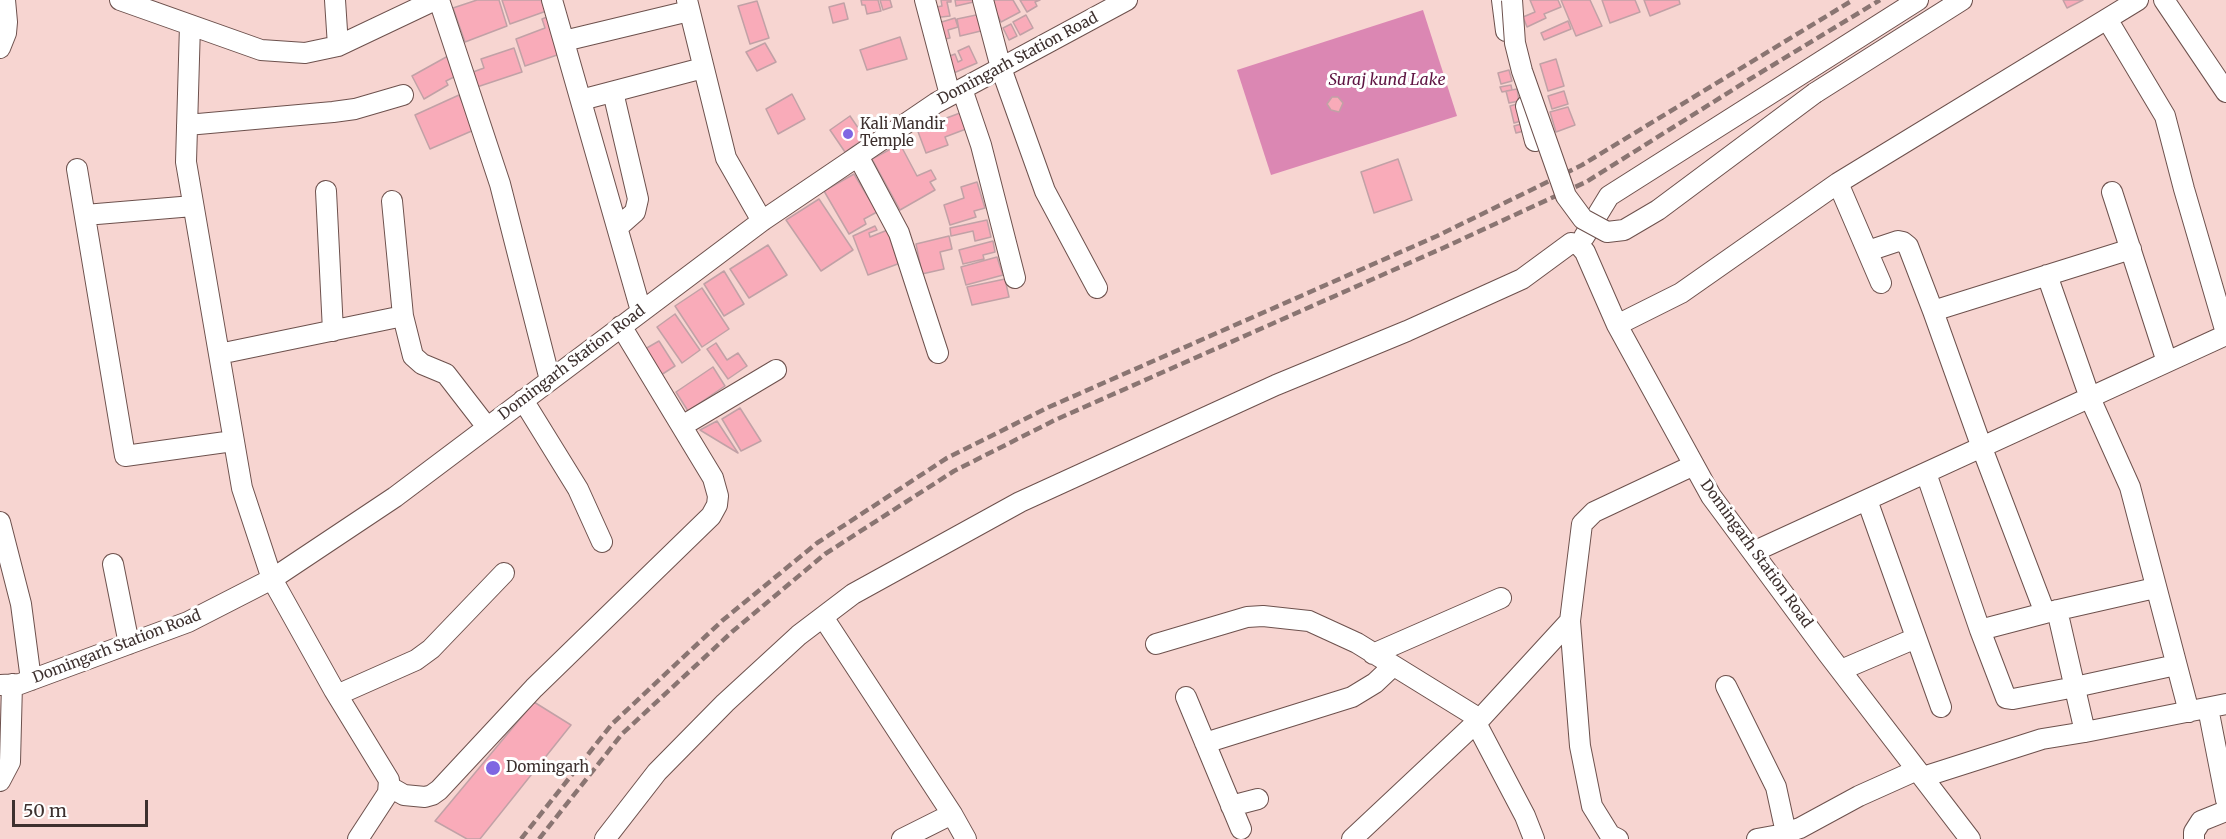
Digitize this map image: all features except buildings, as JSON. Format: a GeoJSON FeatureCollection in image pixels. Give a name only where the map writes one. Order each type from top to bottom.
{"type":"FeatureCollection","features":[{"type":"Feature","properties":{"kind":"street"},"geometry":{"type":"LineString","coordinates":[[0,48],[6,33],[5,0]]}},
{"type":"Feature","properties":{"kind":"street"},"geometry":{"type":"LineString","coordinates":[[120,0],[150,5],[190,25],[261,50],[305,53],[338,46],[437,0],[500,184],[550,380]]}},
{"type":"Feature","properties":{"kind":"street"},"geometry":{"type":"LineString","coordinates":[[335,0],[338,46]]}},
{"type":"Feature","properties":{"kind":"street"},"geometry":{"type":"LineString","coordinates":[[552,0],[641,311]]}},
{"type":"Feature","properties":{"kind":"street"},"geometry":{"type":"LineString","coordinates":[[925,0],[956,92],[981,145],[1015,278]]}},
{"type":"Feature","properties":{"kind":"street"},"geometry":{"type":"LineString","coordinates":[[983,0],[1001,68],[1045,191],[1097,288]]}},
{"type":"Feature","properties":{"kind":"street","name":"Domingarh Station Road"},"geometry":{"type":"LineString","coordinates":[[6,685],[20,684],[188,622],[272,579],[395,497],[762,221],[956,92],[1127,0]]}},
{"type":"Feature","properties":{"kind":"street"},"geometry":{"type":"LineString","coordinates":[[1502,0],[1512,65],[1535,141]]}},
{"type":"Feature","properties":{"kind":"street"},"geometry":{"type":"LineString","coordinates":[[1512,0],[1515,44],[1522,71],[1566,196],[1583,219],[1607,232],[1624,230],[1658,210],[1815,93],[1962,0]]}},
{"type":"Feature","properties":{"kind":"street"},"geometry":{"type":"LineString","coordinates":[[605,839],[657,772],[725,703],[799,635],[853,594],[1020,502],[1276,384],[1407,331],[1522,279],[1571,243],[1579,245],[1609,196],[1918,0]]}},
{"type":"Feature","properties":{"kind":"street"},"geometry":{"type":"LineString","coordinates":[[1617,325],[1680,294],[1838,183],[2138,0]]}},
{"type":"Feature","properties":{"kind":"street"},"geometry":{"type":"LineString","coordinates":[[2164,0],[2226,92]]}},
{"type":"Feature","properties":{"kind":"street"},"geometry":{"type":"LineString","coordinates":[[564,40],[692,4],[703,68],[726,158],[762,221]]}},
{"type":"Feature","properties":{"kind":"street"},"geometry":{"type":"LineString","coordinates":[[1754,552],[2226,334],[2165,116],[2107,19]]}},
{"type":"Feature","properties":{"kind":"street"},"geometry":{"type":"LineString","coordinates":[[190,25],[186,162],[242,488],[272,579],[337,695],[396,791],[425,797],[439,790],[534,688],[711,516],[717,505],[714,481],[621,326]]}},
{"type":"Feature","properties":{"kind":"street"},"geometry":{"type":"LineString","coordinates":[[581,100],[703,68]]}},
{"type":"Feature","properties":{"kind":"street"},"geometry":{"type":"LineString","coordinates":[[613,92],[638,199],[635,212],[618,227]]}},
{"type":"Feature","properties":{"kind":"street"},"geometry":{"type":"LineString","coordinates":[[187,124],[333,112],[355,109],[403,95]]}},
{"type":"Feature","properties":{"kind":"street"},"geometry":{"type":"LineString","coordinates":[[858,156],[899,233],[938,353]]}},
{"type":"Feature","properties":{"kind":"street"},"geometry":{"type":"LineString","coordinates":[[77,169],[125,456],[233,441]]}},
{"type":"Feature","properties":{"kind":"street"},"geometry":{"type":"LineString","coordinates":[[1838,183],[1881,284]]}},
{"type":"Feature","properties":{"kind":"street"},"geometry":{"type":"LineString","coordinates":[[326,191],[333,331]]}},
{"type":"Feature","properties":{"kind":"street"},"geometry":{"type":"LineString","coordinates":[[2112,192],[2167,362]]}},
{"type":"Feature","properties":{"kind":"street"},"geometry":{"type":"LineString","coordinates":[[392,201],[403,316],[413,356],[422,364],[446,374],[487,427]]}},
{"type":"Feature","properties":{"kind":"street"},"geometry":{"type":"LineString","coordinates":[[85,214],[193,206]]}},
{"type":"Feature","properties":{"kind":"street"},"geometry":{"type":"LineString","coordinates":[[1868,251],[1898,241],[1908,246],[1982,448],[2051,611],[2075,687],[2085,732]]}},
{"type":"Feature","properties":{"kind":"street","name":"Domingarh Station Road"},"geometry":{"type":"LineString","coordinates":[[1579,245],[1585,252],[1617,325],[1711,496],[1970,839]]}},
{"type":"Feature","properties":{"kind":"street"},"geometry":{"type":"LineString","coordinates":[[1933,311],[2131,249]]}},
{"type":"Feature","properties":{"kind":"street"},"geometry":{"type":"LineString","coordinates":[[2047,275],[2090,398],[2130,487],[2176,665],[2208,708],[2226,800]]}},
{"type":"Feature","properties":{"kind":"street"},"geometry":{"type":"LineString","coordinates":[[219,354],[403,316]]}},
{"type":"Feature","properties":{"kind":"street"},"geometry":{"type":"LineString","coordinates":[[682,426],[776,370]]}},
{"type":"Feature","properties":{"kind":"street"},"geometry":{"type":"LineString","coordinates":[[523,400],[578,489],[603,542]]}},
{"type":"Feature","properties":{"kind":"street"},"geometry":{"type":"LineString","coordinates":[[1609,838],[1592,806],[1580,746],[1570,621],[1582,524],[1594,512],[1694,465]]}},
{"type":"Feature","properties":{"kind":"street"},"geometry":{"type":"LineString","coordinates":[[1926,473],[2006,698],[2013,699],[2075,687],[2176,665]]}},
{"type":"Feature","properties":{"kind":"street"},"geometry":{"type":"LineString","coordinates":[[1867,500],[1941,707]]}},
{"type":"Feature","properties":{"kind":"street"},"geometry":{"type":"LineString","coordinates":[[0,522],[21,604],[31,680]]}},
{"type":"Feature","properties":{"kind":"street"},"geometry":{"type":"LineString","coordinates":[[113,564],[129,644]]}},
{"type":"Feature","properties":{"kind":"street"},"geometry":{"type":"LineString","coordinates":[[337,695],[416,660],[444,638],[504,573]]}},
{"type":"Feature","properties":{"kind":"street"},"geometry":{"type":"LineString","coordinates":[[1980,630],[2051,611],[2155,588]]}},
{"type":"Feature","properties":{"kind":"street"},"geometry":{"type":"LineString","coordinates":[[1373,654],[1501,597]]}},
{"type":"Feature","properties":{"kind":"street"},"geometry":{"type":"LineString","coordinates":[[1156,644],[1248,617],[1263,616],[1309,621],[1357,643],[1478,721],[1534,839]]}},
{"type":"Feature","properties":{"kind":"street"},"geometry":{"type":"LineString","coordinates":[[823,617],[966,839]]}},
{"type":"Feature","properties":{"kind":"street"},"geometry":{"type":"LineString","coordinates":[[1352,839],[1478,721],[1570,621]]}},
{"type":"Feature","properties":{"kind":"street"},"geometry":{"type":"LineString","coordinates":[[1841,670],[1916,638]]}},
{"type":"Feature","properties":{"kind":"street"},"geometry":{"type":"LineString","coordinates":[[1205,743],[1352,697],[1375,683],[1393,666]]}},
{"type":"Feature","properties":{"kind":"street"},"geometry":{"type":"LineString","coordinates":[[0,781],[10,762],[6,685]]}},
{"type":"Feature","properties":{"kind":"street"},"geometry":{"type":"LineString","coordinates":[[1726,686],[1796,833]]}},
{"type":"Feature","properties":{"kind":"street"},"geometry":{"type":"LineString","coordinates":[[1186,697],[1241,829]]}},
{"type":"Feature","properties":{"kind":"street"},"geometry":{"type":"LineString","coordinates":[[1757,839],[1796,833],[1859,796],[1920,773],[2042,739],[2208,708]]}},
{"type":"Feature","properties":{"kind":"street"},"geometry":{"type":"LineString","coordinates":[[358,839],[396,791]]}},
{"type":"Feature","properties":{"kind":"street"},"geometry":{"type":"LineString","coordinates":[[1231,806],[1258,799]]}},
{"type":"Feature","properties":{"kind":"street"},"geometry":{"type":"LineString","coordinates":[[2194,839],[2194,832],[2201,821],[2226,811]]}},
{"type":"Feature","properties":{"kind":"street"},"geometry":{"type":"LineString","coordinates":[[902,839],[952,814]]}},
{"type":"Feature","properties":{"kind":"water","name":"Suraj kund Lake"},"geometry":{"type":"Polygon","coordinates":[[[1423,10],[1457,116],[1271,175],[1237,70],[1423,10]]]}},
{"type":"Feature","properties":{"kind":"railway"},"geometry":{"type":"LineString","coordinates":[[521,839],[612,724],[723,620],[817,543],[947,458],[1049,407],[1437,236],[1582,165],[1853,0]]}},
{"type":"Feature","properties":{"kind":"railway"},"geometry":{"type":"LineString","coordinates":[[539,839],[622,734],[733,631],[825,554],[954,471],[1055,420],[1586,182],[1880,0]]}},
{"type":"Feature","properties":{"kind":"place","name":"Kali Mandir Temple"},"geometry":{"type":"Point","coordinates":[848,134]}},
{"type":"Feature","properties":{"kind":"place","name":"Domingarh"},"geometry":{"type":"Point","coordinates":[493,768]}}]}
